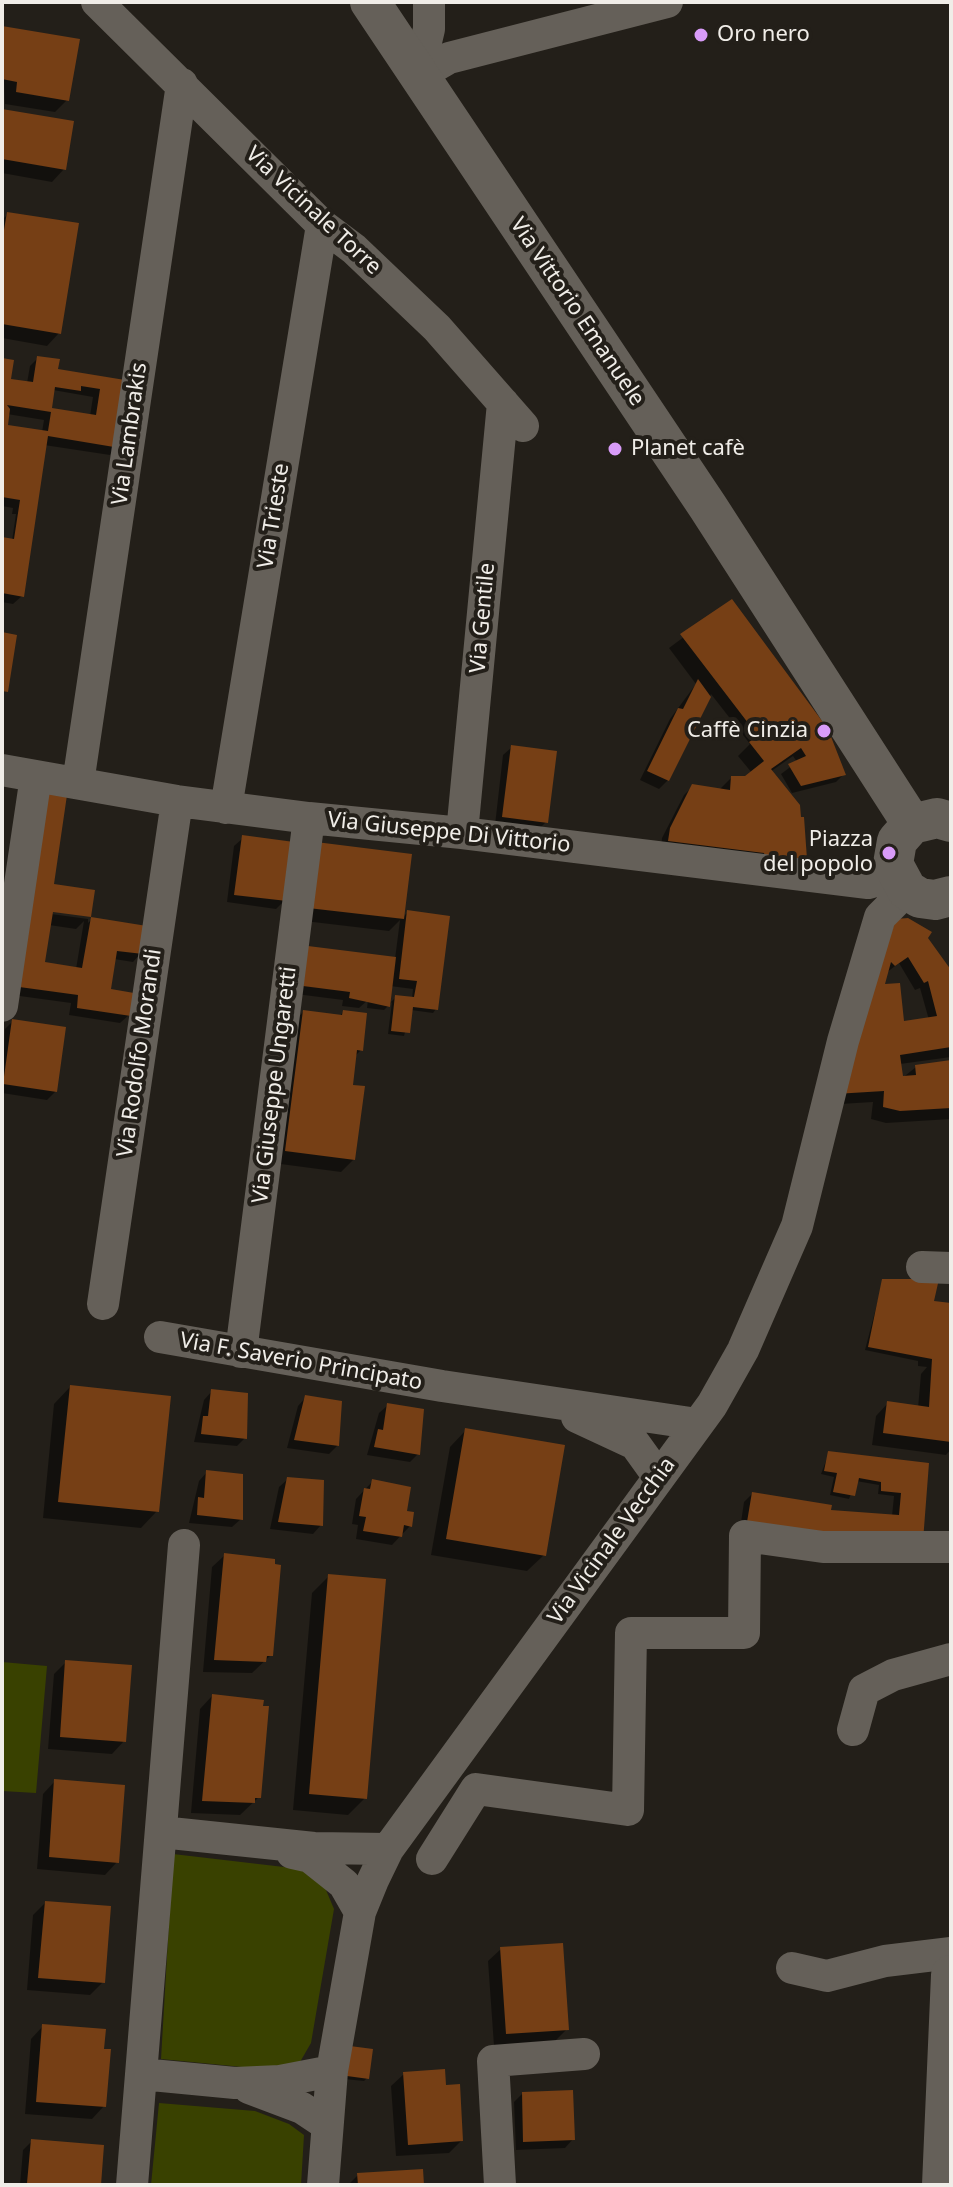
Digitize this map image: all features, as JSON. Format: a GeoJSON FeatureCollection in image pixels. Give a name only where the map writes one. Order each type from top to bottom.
{"type":"FeatureCollection","features":[{"type":"Feature","properties":{"kind":"street","name":"Via Vicinale Torre"},"geometry":{"type":"LineString","coordinates":[[97,2],[322,225],[354,249],[437,328],[513,414]]}},
{"type":"Feature","properties":{"kind":"street","name":"Via Vittorio Emanuele"},"geometry":{"type":"LineString","coordinates":[[370,2],[716,520],[932,823]]}},
{"type":"Feature","properties":{"kind":"street"},"geometry":{"type":"LineString","coordinates":[[418,76],[429,29],[429,2]]}},
{"type":"Feature","properties":{"kind":"street"},"geometry":{"type":"LineString","coordinates":[[418,76],[449,58],[584,12],[667,2]]}},
{"type":"Feature","properties":{"kind":"street","name":"Via Lambrakis"},"geometry":{"type":"LineString","coordinates":[[78,783],[182,84]]}},
{"type":"Feature","properties":{"kind":"street","name":"Via Trieste"},"geometry":{"type":"LineString","coordinates":[[226,808],[322,225]]}},
{"type":"Feature","properties":{"kind":"street","name":"Via Gentile"},"geometry":{"type":"LineString","coordinates":[[462,833],[513,414]]}},
{"type":"Feature","properties":{"kind":"street","name":"Via Giuseppe Di Vittorio"},"geometry":{"type":"LineString","coordinates":[[2,770],[226,808],[462,833],[868,883],[901,883]]}},
{"type":"Feature","properties":{"kind":"street"},"geometry":{"type":"LineString","coordinates":[[2,1006],[36,776]]}},
{"type":"Feature","properties":{"kind":"street","name":"Via Rodolfo Morandi"},"geometry":{"type":"LineString","coordinates":[[103,1304],[177,801]]}},
{"type":"Feature","properties":{"kind":"street","name":"Via Giuseppe Ungaretti"},"geometry":{"type":"LineString","coordinates":[[241,1352],[309,818]]}},
{"type":"Feature","properties":{"kind":"street"},"geometry":{"type":"LineString","coordinates":[[932,823],[897,841],[893,864],[901,883],[935,900],[951,898]]}},
{"type":"Feature","properties":{"kind":"street","name":"Via Vicinale Vecchia"},"geometry":{"type":"LineString","coordinates":[[323,2185],[332,2071],[360,1912],[388,1849],[697,1424],[743,1350],[797,1226],[843,1041],[880,917],[901,883]]}},
{"type":"Feature","properties":{"kind":"street","name":"Via F. Saverio Principato"},"geometry":{"type":"LineString","coordinates":[[160,1337],[442,1386]]}},
{"type":"Feature","properties":{"kind":"street"},"geometry":{"type":"LineString","coordinates":[[442,1386],[697,1424]]}},
{"type":"Feature","properties":{"kind":"street"},"geometry":{"type":"LineString","coordinates":[[442,1386],[573,1415],[635,1444],[658,1476]]}},
{"type":"Feature","properties":{"kind":"street"},"geometry":{"type":"LineString","coordinates":[[432,1859],[476,1789],[628,1810],[631,1633],[744,1633],[745,1536],[823,1547],[951,1547]]}},
{"type":"Feature","properties":{"kind":"street"},"geometry":{"type":"LineString","coordinates":[[132,2185],[184,1545]]}},
{"type":"Feature","properties":{"kind":"street"},"geometry":{"type":"LineString","coordinates":[[853,1730],[864,1690],[893,1675],[951,1659]]}},
{"type":"Feature","properties":{"kind":"street"},"geometry":{"type":"LineString","coordinates":[[161,1832],[250,1843],[347,1850],[388,1849]]}},
{"type":"Feature","properties":{"kind":"street"},"geometry":{"type":"LineString","coordinates":[[250,1843],[310,1857],[344,1884],[360,1912]]}},
{"type":"Feature","properties":{"kind":"street"},"geometry":{"type":"LineString","coordinates":[[810,1979],[885,1961],[951,1953]]}},
{"type":"Feature","properties":{"kind":"street"},"geometry":{"type":"LineString","coordinates":[[942,2185],[951,1975]]}},
{"type":"Feature","properties":{"kind":"street"},"geometry":{"type":"LineString","coordinates":[[500,2185],[493,2061],[584,2054]]}},
{"type":"Feature","properties":{"kind":"street"},"geometry":{"type":"LineString","coordinates":[[141,2074],[235,2083],[280,2081],[332,2071]]}},
{"type":"Feature","properties":{"kind":"street"},"geometry":{"type":"LineString","coordinates":[[235,2083],[302,2108],[326,2124]]}},
{"type":"Feature","properties":{"kind":"green space"},"geometry":{"type":"Polygon","coordinates":[[[2,1662],[47,1666],[36,1793],[2,1791],[2,1662]]]}},
{"type":"Feature","properties":{"kind":"green space"},"geometry":{"type":"Polygon","coordinates":[[[173,1854],[318,1871],[334,1909],[311,2043],[300,2062],[263,2069],[161,2059],[173,1854]]]}},
{"type":"Feature","properties":{"kind":"green space"},"geometry":{"type":"Polygon","coordinates":[[[159,2103],[255,2111],[289,2124],[304,2135],[301,2185],[151,2185],[159,2103]]]}},
{"type":"Feature","properties":{"kind":"building"},"geometry":{"type":"Polygon","coordinates":[[[2,26],[80,39],[69,101],[16,92],[17,82],[2,79],[2,26]]]}},
{"type":"Feature","properties":{"kind":"building"},"geometry":{"type":"Polygon","coordinates":[[[2,109],[74,121],[66,170],[2,159],[2,109]]]}},
{"type":"Feature","properties":{"kind":"building"},"geometry":{"type":"Polygon","coordinates":[[[7,212],[79,223],[61,334],[2,324],[2,242],[7,212]]]}},
{"type":"Feature","properties":{"kind":"building"},"geometry":{"type":"Polygon","coordinates":[[[37,356],[60,359],[58,369],[131,381],[120,448],[48,436],[24,597],[2,593],[2,537],[14,539],[20,500],[2,497],[2,358],[14,360],[11,379],[33,382],[37,356]],[[81,386],[81,391],[55,387],[52,408],[96,415],[100,389],[81,386]],[[7,405],[10,409],[8,425],[48,431],[51,412],[7,405]]]}},
{"type":"Feature","properties":{"kind":"building"},"geometry":{"type":"Polygon","coordinates":[[[732,599],[828,729],[846,775],[801,786],[788,764],[806,756],[801,748],[771,769],[800,805],[801,817],[804,817],[807,859],[765,858],[764,853],[668,841],[670,828],[692,784],[730,790],[731,776],[745,776],[764,761],[749,742],[758,736],[680,634],[732,599]]]}},
{"type":"Feature","properties":{"kind":"building"},"geometry":{"type":"Polygon","coordinates":[[[2,632],[17,635],[8,692],[2,691],[2,632]]]}},
{"type":"Feature","properties":{"kind":"building"},"geometry":{"type":"Polygon","coordinates":[[[698,679],[711,697],[669,781],[647,771],[678,708],[683,709],[698,679]]]}},
{"type":"Feature","properties":{"kind":"building"},"geometry":{"type":"Polygon","coordinates":[[[511,745],[557,751],[548,823],[502,817],[511,745]]]}},
{"type":"Feature","properties":{"kind":"building"},"geometry":{"type":"Polygon","coordinates":[[[41,791],[67,795],[54,884],[95,890],[91,917],[147,926],[143,954],[117,951],[111,989],[134,993],[131,1016],[77,1008],[78,995],[12,986],[41,791]],[[53,912],[45,962],[82,968],[91,917],[53,912]]]}},
{"type":"Feature","properties":{"kind":"building"},"geometry":{"type":"Polygon","coordinates":[[[242,835],[294,842],[287,901],[234,895],[242,835]]]}},
{"type":"Feature","properties":{"kind":"building"},"geometry":{"type":"Polygon","coordinates":[[[316,842],[412,854],[404,919],[308,908],[316,842]]]}},
{"type":"Feature","properties":{"kind":"building"},"geometry":{"type":"Polygon","coordinates":[[[407,910],[450,916],[438,1010],[413,1007],[410,1033],[391,1031],[395,995],[414,997],[417,981],[399,979],[407,910]]]}},
{"type":"Feature","properties":{"kind":"building"},"geometry":{"type":"Polygon","coordinates":[[[908,918],[932,932],[928,938],[951,970],[951,1047],[900,1055],[903,1076],[916,1075],[915,1065],[951,1060],[951,1108],[900,1111],[883,1107],[884,1091],[835,1094],[896,919],[908,918]],[[908,957],[895,966],[891,962],[885,984],[900,983],[904,1021],[937,1016],[928,981],[924,983],[908,957]]]}},
{"type":"Feature","properties":{"kind":"building"},"geometry":{"type":"Polygon","coordinates":[[[308,946],[396,957],[390,1007],[349,998],[350,992],[303,986],[308,946]]]}},
{"type":"Feature","properties":{"kind":"building"},"geometry":{"type":"Polygon","coordinates":[[[303,1010],[342,1015],[343,1010],[367,1013],[363,1051],[357,1050],[353,1085],[365,1086],[355,1160],[285,1151],[303,1010]]]}},
{"type":"Feature","properties":{"kind":"building"},"geometry":{"type":"Polygon","coordinates":[[[12,1019],[66,1027],[57,1092],[3,1084],[12,1019]]]}},
{"type":"Feature","properties":{"kind":"building"},"geometry":{"type":"Polygon","coordinates":[[[882,1279],[939,1279],[934,1301],[951,1303],[951,1442],[883,1433],[887,1401],[929,1407],[932,1359],[868,1347],[882,1279]]]}},
{"type":"Feature","properties":{"kind":"building"},"geometry":{"type":"Polygon","coordinates":[[[70,1385],[171,1396],[159,1512],[58,1502],[70,1385]]]}},
{"type":"Feature","properties":{"kind":"building"},"geometry":{"type":"Polygon","coordinates":[[[211,1389],[248,1393],[247,1439],[201,1434],[203,1416],[208,1416],[211,1389]]]}},
{"type":"Feature","properties":{"kind":"building"},"geometry":{"type":"Polygon","coordinates":[[[305,1395],[342,1401],[339,1446],[294,1440],[305,1395]]]}},
{"type":"Feature","properties":{"kind":"building"},"geometry":{"type":"Polygon","coordinates":[[[387,1403],[424,1409],[420,1455],[374,1447],[378,1429],[383,1430],[387,1403]]]}},
{"type":"Feature","properties":{"kind":"building"},"geometry":{"type":"Polygon","coordinates":[[[465,1428],[565,1445],[546,1556],[446,1539],[465,1428]]]}},
{"type":"Feature","properties":{"kind":"building"},"geometry":{"type":"Polygon","coordinates":[[[828,1451],[929,1463],[923,1541],[827,1535],[747,1522],[752,1492],[832,1505],[831,1510],[899,1515],[901,1493],[881,1491],[881,1482],[859,1478],[855,1496],[833,1492],[837,1473],[824,1471],[828,1451]]]}},
{"type":"Feature","properties":{"kind":"building"},"geometry":{"type":"Polygon","coordinates":[[[206,1470],[243,1474],[243,1520],[197,1515],[198,1497],[204,1498],[206,1470]]]}},
{"type":"Feature","properties":{"kind":"building"},"geometry":{"type":"Polygon","coordinates":[[[287,1477],[324,1480],[323,1526],[278,1522],[287,1477]]]}},
{"type":"Feature","properties":{"kind":"building"},"geometry":{"type":"Polygon","coordinates":[[[372,1479],[411,1487],[407,1511],[414,1512],[412,1527],[404,1525],[402,1537],[363,1531],[366,1517],[359,1516],[364,1488],[370,1489],[372,1479]]]}},
{"type":"Feature","properties":{"kind":"building"},"geometry":{"type":"Polygon","coordinates":[[[224,1553],[275,1559],[275,1564],[281,1565],[273,1656],[267,1656],[266,1662],[214,1660],[224,1553]]]}},
{"type":"Feature","properties":{"kind":"building"},"geometry":{"type":"Polygon","coordinates":[[[328,1574],[386,1579],[367,1799],[309,1794],[328,1574]]]}},
{"type":"Feature","properties":{"kind":"building"},"geometry":{"type":"Polygon","coordinates":[[[65,1660],[132,1665],[126,1742],[60,1737],[65,1660]]]}},
{"type":"Feature","properties":{"kind":"building"},"geometry":{"type":"Polygon","coordinates":[[[212,1694],[264,1700],[263,1706],[269,1706],[261,1798],[255,1798],[255,1803],[202,1801],[212,1694]]]}},
{"type":"Feature","properties":{"kind":"building"},"geometry":{"type":"Polygon","coordinates":[[[54,1779],[125,1785],[119,1863],[49,1857],[54,1779]]]}},
{"type":"Feature","properties":{"kind":"building"},"geometry":{"type":"Polygon","coordinates":[[[45,1901],[111,1906],[105,1983],[38,1978],[45,1901]]]}},
{"type":"Feature","properties":{"kind":"building"},"geometry":{"type":"Polygon","coordinates":[[[563,1943],[569,2030],[506,2034],[500,1947],[563,1943]]]}},
{"type":"Feature","properties":{"kind":"building"},"geometry":{"type":"Polygon","coordinates":[[[42,2024],[106,2029],[104,2049],[111,2049],[106,2107],[36,2102],[42,2024]]]}},
{"type":"Feature","properties":{"kind":"building"},"geometry":{"type":"Polygon","coordinates":[[[350,2046],[373,2049],[369,2079],[347,2076],[350,2046]]]}},
{"type":"Feature","properties":{"kind":"building"},"geometry":{"type":"Polygon","coordinates":[[[445,2069],[446,2085],[460,2084],[463,2141],[408,2145],[403,2072],[445,2069]]]}},
{"type":"Feature","properties":{"kind":"building"},"geometry":{"type":"Polygon","coordinates":[[[573,2090],[575,2140],[523,2142],[522,2092],[573,2090]]]}},
{"type":"Feature","properties":{"kind":"building"},"geometry":{"type":"Polygon","coordinates":[[[31,2139],[104,2145],[101,2185],[27,2183],[31,2139]]]}},
{"type":"Feature","properties":{"kind":"building"},"geometry":{"type":"Polygon","coordinates":[[[423,2169],[424,2185],[358,2185],[357,2173],[423,2169]]]}},
{"type":"Feature","properties":{"kind":"place","name":"Oro nero"},"geometry":{"type":"Point","coordinates":[701,35]}},
{"type":"Feature","properties":{"kind":"place","name":"Planet cafè"},"geometry":{"type":"Point","coordinates":[615,449]}},
{"type":"Feature","properties":{"kind":"place","name":"Caffè Cinzia"},"geometry":{"type":"Point","coordinates":[824,731]}},
{"type":"Feature","properties":{"kind":"place","name":"Piazza del popolo"},"geometry":{"type":"Point","coordinates":[889,853]}}]}
